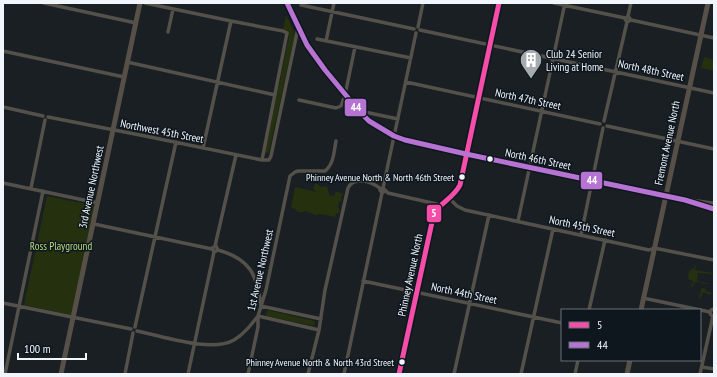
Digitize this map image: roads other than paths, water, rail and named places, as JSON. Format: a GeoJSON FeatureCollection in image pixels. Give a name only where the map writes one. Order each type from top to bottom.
{"type":"FeatureCollection","features":[{"type":"Feature","properties":{"kind":"street"},"geometry":{"type":"LineString","coordinates":[[44,3],[136,23]]}},
{"type":"Feature","properties":{"kind":"street","name":"3rd Avenue Northwest"},"geometry":{"type":"LineString","coordinates":[[61,374],[140,3]]}},
{"type":"Feature","properties":{"kind":"street"},"geometry":{"type":"LineString","coordinates":[[145,3],[287,33],[262,160],[269,160],[271,156],[298,27]]}},
{"type":"Feature","properties":{"kind":"street","name":"North 46th Street"},"geometry":{"type":"LineString","coordinates":[[287,3],[298,27],[317,60],[345,95],[369,120],[394,136],[405,140],[466,154],[685,200],[714,204]]}},
{"type":"Feature","properties":{"kind":"street"},"geometry":{"type":"LineString","coordinates":[[326,41],[334,3]]}},
{"type":"Feature","properties":{"kind":"street"},"geometry":{"type":"LineString","coordinates":[[344,374],[423,3]]}},
{"type":"Feature","properties":{"kind":"street"},"geometry":{"type":"LineString","coordinates":[[308,374],[321,319],[325,290],[349,186],[352,182],[360,180],[374,183],[388,193],[441,205],[450,200],[458,188],[499,3]]}},
{"type":"Feature","properties":{"kind":"street"},"geometry":{"type":"LineString","coordinates":[[554,3],[714,38]]}},
{"type":"Feature","properties":{"kind":"street"},"geometry":{"type":"LineString","coordinates":[[582,235],[592,180],[607,123],[604,122],[631,3]]}},
{"type":"Feature","properties":{"kind":"street","name":"Fremont Avenue North"},"geometry":{"type":"LineString","coordinates":[[641,309],[708,3]]}},
{"type":"Feature","properties":{"kind":"street"},"geometry":{"type":"LineString","coordinates":[[518,221],[564,4]]}},
{"type":"Feature","properties":{"kind":"street","name":"North 48th Street"},"geometry":{"type":"LineString","coordinates":[[301,5],[714,93]]}},
{"type":"Feature","properties":{"kind":"street"},"geometry":{"type":"LineString","coordinates":[[168,32],[173,9]]}},
{"type":"Feature","properties":{"kind":"street"},"geometry":{"type":"LineString","coordinates":[[203,148],[231,21]]}},
{"type":"Feature","properties":{"kind":"street"},"geometry":{"type":"LineString","coordinates":[[317,39],[411,58]]}},
{"type":"Feature","properties":{"kind":"street"},"geometry":{"type":"LineString","coordinates":[[299,100],[338,108],[343,102],[345,95],[355,47]]}},
{"type":"Feature","properties":{"kind":"street"},"geometry":{"type":"LineString","coordinates":[[3,51],[124,77]]}},
{"type":"Feature","properties":{"kind":"street"},"geometry":{"type":"LineString","coordinates":[[127,62],[275,95]]}},
{"type":"Feature","properties":{"kind":"street","name":"North 47th Street"},"geometry":{"type":"LineString","coordinates":[[406,82],[600,124]]}},
{"type":"Feature","properties":{"kind":"street","name":"Northwest 45th Street"},"geometry":{"type":"LineString","coordinates":[[3,107],[45,118],[176,142],[262,160]]}},
{"type":"Feature","properties":{"kind":"street"},"geometry":{"type":"LineString","coordinates":[[360,111],[398,119]]}},
{"type":"Feature","properties":{"kind":"street"},"geometry":{"type":"LineString","coordinates":[[31,188],[45,118]]}},
{"type":"Feature","properties":{"kind":"street"},"geometry":{"type":"LineString","coordinates":[[600,124],[604,122]]}},
{"type":"Feature","properties":{"kind":"street"},"geometry":{"type":"LineString","coordinates":[[600,124],[605,127],[714,148]]}},
{"type":"Feature","properties":{"kind":"street","name":"1st Avenue Northwest"},"geometry":{"type":"LineString","coordinates":[[248,374],[258,327],[258,316],[266,290],[290,176],[294,172],[307,170],[325,171],[331,164],[336,141]]}},
{"type":"Feature","properties":{"kind":"street"},"geometry":{"type":"LineString","coordinates":[[125,374],[176,142]]}},
{"type":"Feature","properties":{"kind":"street"},"geometry":{"type":"LineString","coordinates":[[188,374],[236,155]]}},
{"type":"Feature","properties":{"kind":"street"},"geometry":{"type":"LineString","coordinates":[[3,182],[98,202]]}},
{"type":"Feature","properties":{"kind":"street"},"geometry":{"type":"LineString","coordinates":[[5,374],[43,191]]}},
{"type":"Feature","properties":{"kind":"street","name":"North 45th Street"},"geometry":{"type":"LineString","coordinates":[[450,200],[462,209],[649,250],[654,248],[714,260]]}},
{"type":"Feature","properties":{"kind":"street","name":"North 46th Street"},"geometry":{"type":"LineString","coordinates":[[685,200],[714,209]]}},
{"type":"Feature","properties":{"kind":"street","name":"Phinney Avenue North"},"geometry":{"type":"LineString","coordinates":[[399,374],[433,216],[441,205]]}},
{"type":"Feature","properties":{"kind":"street"},"geometry":{"type":"LineString","coordinates":[[454,374],[489,215]]}},
{"type":"Feature","properties":{"kind":"street"},"geometry":{"type":"LineString","coordinates":[[94,224],[215,249],[242,259],[257,281],[261,306],[321,319]]}},
{"type":"Feature","properties":{"kind":"street"},"geometry":{"type":"LineString","coordinates":[[521,374],[553,228]]}},
{"type":"Feature","properties":{"kind":"street"},"geometry":{"type":"LineString","coordinates":[[589,309],[605,240]]}},
{"type":"Feature","properties":{"kind":"street","name":"North 44th Street"},"geometry":{"type":"LineString","coordinates":[[363,281],[561,323]]}},
{"type":"Feature","properties":{"kind":"street"},"geometry":{"type":"LineString","coordinates":[[643,298],[696,309]]}},
{"type":"Feature","properties":{"kind":"street"},"geometry":{"type":"LineString","coordinates":[[3,303],[195,344],[214,346],[234,340],[244,333],[258,316],[318,330]]}},
{"type":"Feature","properties":{"kind":"street"},"geometry":{"type":"LineString","coordinates":[[710,312],[714,309]]}},
{"type":"Feature","properties":{"kind":"street"},"geometry":{"type":"LineString","coordinates":[[700,374],[713,316],[710,315],[710,312],[701,310]]}},
{"type":"Feature","properties":{"kind":"street"},"geometry":{"type":"LineString","coordinates":[[575,374],[578,361]]}},
{"type":"Feature","properties":{"kind":"street"},"geometry":{"type":"LineString","coordinates":[[627,374],[630,361]]}},
{"type":"Feature","properties":{"kind":"street"},"geometry":{"type":"LineString","coordinates":[[702,366],[714,369]]}},
{"type":"Feature","properties":{"kind":"place","name":"Club 24 Senior Living at Home"},"geometry":{"type":"Point","coordinates":[531,80]}},
{"type":"Feature","properties":{"kind":"place","name":"Phinney Avenue North & North 46th Street"},"geometry":{"type":"Point","coordinates":[462,177]}},
{"type":"Feature","properties":{"kind":"place","name":"Phinney Avenue North & North 43rd Street"},"geometry":{"type":"Point","coordinates":[402,362]}},
{"type":"Feature","properties":{"kind":"park label","name":"Ross Playground"},"geometry":{"type":"Point","coordinates":[61,246]}}]}
